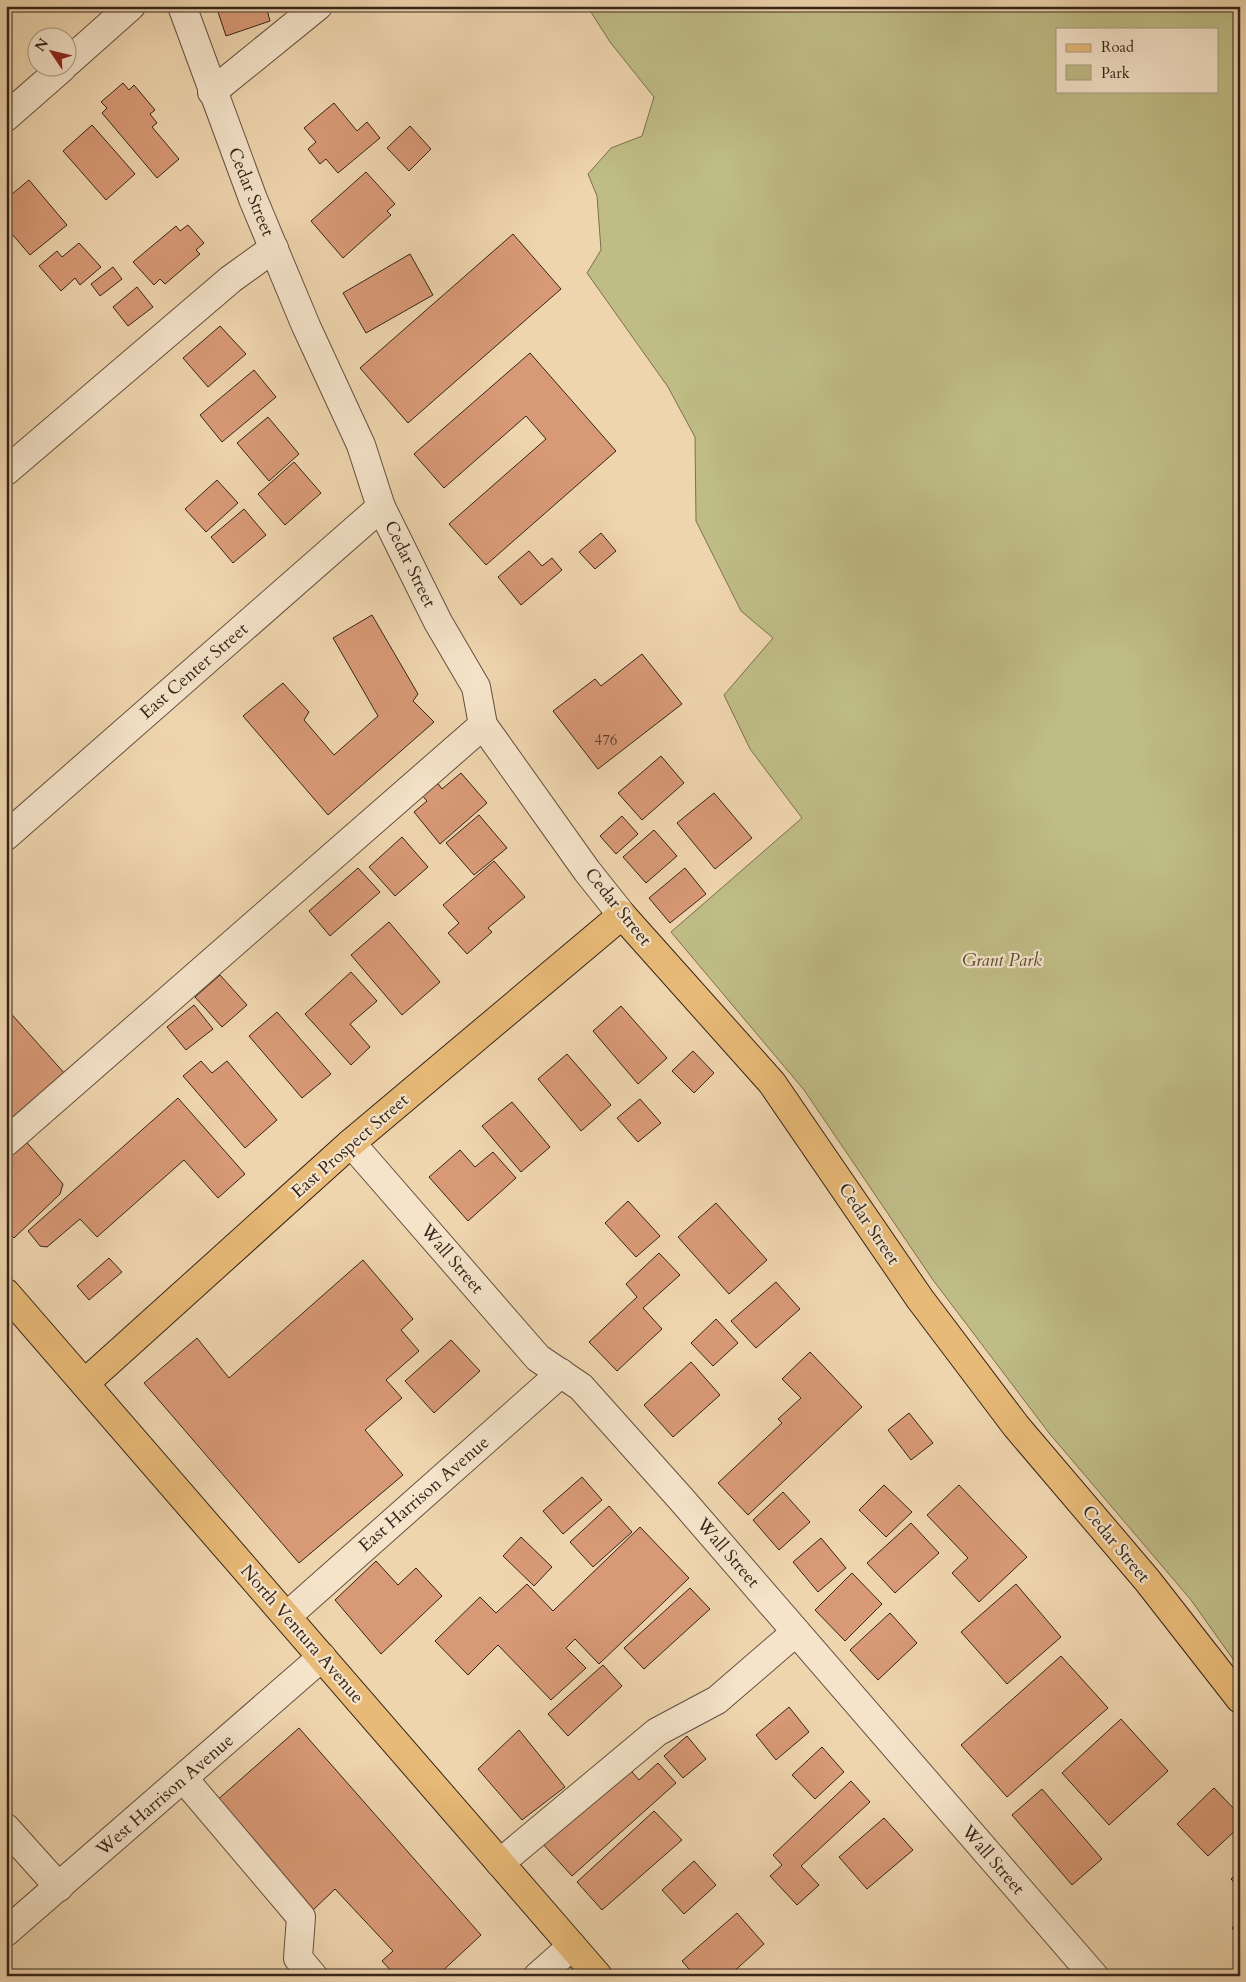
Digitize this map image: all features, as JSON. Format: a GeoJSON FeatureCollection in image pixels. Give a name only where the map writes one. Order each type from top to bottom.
{"type":"FeatureCollection","features":[{"type":"Feature","properties":{"kind":"main road","name":"East Prospect Street"},"geometry":{"type":"LineString","coordinates":[[85,1384],[351,1143],[622,915]]}},
{"type":"Feature","properties":{"kind":"main road","name":"Cedar Street"},"geometry":{"type":"LineString","coordinates":[[622,915],[772,1083],[920,1299],[1016,1426],[1147,1580],[1240,1698]]}},
{"type":"Feature","properties":{"kind":"main road","name":"North Ventura Avenue"},"geometry":{"type":"LineString","coordinates":[[6,1292],[598,1976]]}},
{"type":"Feature","properties":{"kind":"street"},"geometry":{"type":"LineString","coordinates":[[78,53],[131,6]]}},
{"type":"Feature","properties":{"kind":"street","name":"Cedar Street"},"geometry":{"type":"LineString","coordinates":[[182,6],[212,92],[274,248],[306,326],[361,445],[381,507],[438,622],[476,687],[483,725],[587,871],[622,915]]}},
{"type":"Feature","properties":{"kind":"street"},"geometry":{"type":"LineString","coordinates":[[212,92],[318,6]]}},
{"type":"Feature","properties":{"kind":"street"},"geometry":{"type":"LineString","coordinates":[[6,116],[50,78]]}},
{"type":"Feature","properties":{"kind":"street"},"geometry":{"type":"LineString","coordinates":[[6,471],[230,279],[274,248]]}},
{"type":"Feature","properties":{"kind":"street","name":"East Center Street"},"geometry":{"type":"LineString","coordinates":[[6,836],[381,507]]}},
{"type":"Feature","properties":{"kind":"street"},"geometry":{"type":"LineString","coordinates":[[6,1142],[483,725]]}},
{"type":"Feature","properties":{"kind":"street","name":"Wall Street"},"geometry":{"type":"LineString","coordinates":[[351,1143],[538,1358],[581,1387],[1094,1976]]}},
{"type":"Feature","properties":{"kind":"street","name":"East Harrison Avenue"},"geometry":{"type":"LineString","coordinates":[[287,1616],[561,1373]]}},
{"type":"Feature","properties":{"kind":"street"},"geometry":{"type":"LineString","coordinates":[[500,1863],[657,1732],[717,1700],[796,1632]]}},
{"type":"Feature","properties":{"kind":"street","name":"West Harrison Avenue"},"geometry":{"type":"LineString","coordinates":[[6,1932],[322,1658]]}},
{"type":"Feature","properties":{"kind":"street"},"geometry":{"type":"LineString","coordinates":[[184,1779],[300,1917],[298,1958],[313,1976]]}},
{"type":"Feature","properties":{"kind":"street"},"geometry":{"type":"LineString","coordinates":[[6,1828],[59,1887]]}},
{"type":"Feature","properties":{"kind":"street"},"geometry":{"type":"LineString","coordinates":[[538,1976],[572,1946]]}},
{"type":"Feature","properties":{"kind":"green space","name":"Grant Park"},"geometry":{"type":"Polygon","coordinates":[[[587,6],[1240,6],[1240,1669],[1191,1600],[1049,1433],[933,1280],[804,1090],[671,932],[802,818],[750,749],[724,695],[773,638],[741,611],[696,521],[695,437],[668,387],[587,273],[601,250],[597,196],[588,174],[611,148],[642,136],[654,97],[610,42],[587,6]]]}},
{"type":"Feature","properties":{"kind":"building"},"geometry":{"type":"Polygon","coordinates":[[[216,6],[266,6],[270,21],[226,36],[216,6]]]}},
{"type":"Feature","properties":{"kind":"building"},"geometry":{"type":"Polygon","coordinates":[[[123,83],[129,90],[134,85],[155,110],[150,114],[157,123],[152,127],[179,159],[157,178],[102,113],[107,108],[101,102],[123,83]]]}},
{"type":"Feature","properties":{"kind":"building"},"geometry":{"type":"Polygon","coordinates":[[[334,103],[357,131],[367,122],[380,138],[338,173],[326,159],[320,164],[308,149],[316,142],[304,128],[334,103]]]}},
{"type":"Feature","properties":{"kind":"building"},"geometry":{"type":"Polygon","coordinates":[[[92,125],[135,174],[106,200],[63,151],[92,125]]]}},
{"type":"Feature","properties":{"kind":"building"},"geometry":{"type":"Polygon","coordinates":[[[410,126],[431,149],[409,171],[387,148],[410,126]]]}},
{"type":"Feature","properties":{"kind":"building"},"geometry":{"type":"Polygon","coordinates":[[[366,172],[395,204],[387,211],[391,215],[343,258],[311,221],[366,172]]]}},
{"type":"Feature","properties":{"kind":"building"},"geometry":{"type":"Polygon","coordinates":[[[29,180],[67,225],[30,255],[6,227],[6,199],[29,180]]]}},
{"type":"Feature","properties":{"kind":"building"},"geometry":{"type":"Polygon","coordinates":[[[188,225],[204,243],[196,250],[200,254],[165,284],[160,279],[154,285],[133,262],[176,226],[180,231],[188,225]]]}},
{"type":"Feature","properties":{"kind":"building"},"geometry":{"type":"Polygon","coordinates":[[[513,234],[561,289],[408,423],[360,368],[513,234]]]}},
{"type":"Feature","properties":{"kind":"building"},"geometry":{"type":"Polygon","coordinates":[[[79,243],[101,267],[80,285],[75,278],[61,291],[39,266],[57,251],[62,257],[79,243]]]}},
{"type":"Feature","properties":{"kind":"building"},"geometry":{"type":"Polygon","coordinates":[[[410,254],[433,295],[366,333],[343,293],[410,254]]]}},
{"type":"Feature","properties":{"kind":"building"},"geometry":{"type":"Polygon","coordinates":[[[113,267],[122,279],[100,296],[91,284],[113,267]]]}},
{"type":"Feature","properties":{"kind":"building"},"geometry":{"type":"Polygon","coordinates":[[[137,287],[153,307],[128,326],[113,307],[137,287]]]}},
{"type":"Feature","properties":{"kind":"building"},"geometry":{"type":"Polygon","coordinates":[[[220,326],[246,354],[208,387],[183,358],[220,326]]]}},
{"type":"Feature","properties":{"kind":"building"},"geometry":{"type":"Polygon","coordinates":[[[530,353],[616,451],[486,565],[449,524],[546,439],[526,416],[444,488],[414,454],[530,353]]]}},
{"type":"Feature","properties":{"kind":"building"},"geometry":{"type":"Polygon","coordinates":[[[254,370],[276,397],[222,442],[200,415],[254,370]]]}},
{"type":"Feature","properties":{"kind":"building"},"geometry":{"type":"Polygon","coordinates":[[[268,417],[299,454],[269,481],[237,443],[268,417]]]}},
{"type":"Feature","properties":{"kind":"building"},"geometry":{"type":"Polygon","coordinates":[[[294,462],[321,493],[285,525],[258,494],[294,462]]]}},
{"type":"Feature","properties":{"kind":"building"},"geometry":{"type":"Polygon","coordinates":[[[217,480],[238,503],[206,532],[185,509],[217,480]]]}},
{"type":"Feature","properties":{"kind":"building"},"geometry":{"type":"Polygon","coordinates":[[[244,509],[266,535],[233,563],[211,537],[244,509]]]}},
{"type":"Feature","properties":{"kind":"building"},"geometry":{"type":"Polygon","coordinates":[[[601,533],[616,551],[595,569],[579,552],[601,533]]]}},
{"type":"Feature","properties":{"kind":"building"},"geometry":{"type":"Polygon","coordinates":[[[529,551],[542,566],[552,558],[562,570],[521,605],[498,577],[529,551]]]}},
{"type":"Feature","properties":{"kind":"building"},"geometry":{"type":"Polygon","coordinates":[[[372,615],[418,694],[413,701],[434,722],[328,815],[243,716],[283,683],[309,712],[304,720],[334,755],[378,716],[333,638],[372,615]]]}},
{"type":"Feature","properties":{"kind":"building"},"geometry":{"type":"Polygon","coordinates":[[[642,654],[682,704],[598,769],[553,711],[595,679],[601,686],[642,654]]]}},
{"type":"Feature","properties":{"kind":"building"},"geometry":{"type":"Polygon","coordinates":[[[661,756],[684,783],[642,820],[618,793],[661,756]]]}},
{"type":"Feature","properties":{"kind":"building"},"geometry":{"type":"Polygon","coordinates":[[[461,773],[487,803],[440,844],[414,812],[427,801],[421,794],[436,781],[442,789],[461,773]]]}},
{"type":"Feature","properties":{"kind":"building"},"geometry":{"type":"Polygon","coordinates":[[[714,793],[752,838],[715,869],[677,823],[714,793]]]}},
{"type":"Feature","properties":{"kind":"building"},"geometry":{"type":"Polygon","coordinates":[[[479,815],[507,848],[474,875],[446,843],[479,815]]]}},
{"type":"Feature","properties":{"kind":"building"},"geometry":{"type":"Polygon","coordinates":[[[622,816],[638,834],[616,854],[600,836],[622,816]]]}},
{"type":"Feature","properties":{"kind":"building"},"geometry":{"type":"Polygon","coordinates":[[[654,830],[677,856],[646,883],[623,857],[654,830]]]}},
{"type":"Feature","properties":{"kind":"building"},"geometry":{"type":"Polygon","coordinates":[[[402,837],[428,867],[395,896],[369,867],[402,837]]]}},
{"type":"Feature","properties":{"kind":"building"},"geometry":{"type":"Polygon","coordinates":[[[494,861],[525,897],[488,928],[492,932],[467,954],[448,933],[459,923],[443,905],[494,861]]]}},
{"type":"Feature","properties":{"kind":"building"},"geometry":{"type":"Polygon","coordinates":[[[358,868],[380,892],[330,936],[309,911],[358,868]]]}},
{"type":"Feature","properties":{"kind":"building"},"geometry":{"type":"Polygon","coordinates":[[[685,868],[706,894],[670,923],[649,898],[685,868]]]}},
{"type":"Feature","properties":{"kind":"building"},"geometry":{"type":"Polygon","coordinates":[[[389,922],[440,982],[402,1015],[351,955],[389,922]]]}},
{"type":"Feature","properties":{"kind":"building"},"geometry":{"type":"Polygon","coordinates":[[[351,972],[377,1001],[350,1024],[370,1047],[351,1065],[305,1014],[351,972]]]}},
{"type":"Feature","properties":{"kind":"building"},"geometry":{"type":"Polygon","coordinates":[[[220,975],[247,1005],[222,1027],[195,997],[220,975]]]}},
{"type":"Feature","properties":{"kind":"building"},"geometry":{"type":"Polygon","coordinates":[[[194,1005],[213,1029],[186,1050],[167,1027],[194,1005]]]}},
{"type":"Feature","properties":{"kind":"building"},"geometry":{"type":"Polygon","coordinates":[[[621,1006],[667,1058],[638,1084],[593,1031],[621,1006]]]}},
{"type":"Feature","properties":{"kind":"building"},"geometry":{"type":"Polygon","coordinates":[[[6,1008],[66,1075],[6,1128],[6,1008]]]}},
{"type":"Feature","properties":{"kind":"building"},"geometry":{"type":"Polygon","coordinates":[[[277,1012],[331,1074],[302,1098],[249,1036],[277,1012]]]}},
{"type":"Feature","properties":{"kind":"building"},"geometry":{"type":"Polygon","coordinates":[[[693,1051],[714,1073],[694,1093],[672,1071],[693,1051]]]}},
{"type":"Feature","properties":{"kind":"building"},"geometry":{"type":"Polygon","coordinates":[[[567,1054],[611,1105],[581,1131],[538,1079],[567,1054]]]}},
{"type":"Feature","properties":{"kind":"building"},"geometry":{"type":"Polygon","coordinates":[[[201,1061],[212,1073],[227,1061],[277,1120],[245,1148],[183,1076],[201,1061]]]}},
{"type":"Feature","properties":{"kind":"building"},"geometry":{"type":"Polygon","coordinates":[[[178,1098],[245,1174],[218,1198],[184,1160],[97,1237],[80,1219],[47,1247],[40,1246],[28,1231],[178,1098]]]}},
{"type":"Feature","properties":{"kind":"building"},"geometry":{"type":"Polygon","coordinates":[[[640,1099],[661,1123],[638,1142],[617,1118],[640,1099]]]}},
{"type":"Feature","properties":{"kind":"building"},"geometry":{"type":"Polygon","coordinates":[[[512,1102],[550,1147],[521,1172],[482,1126],[512,1102]]]}},
{"type":"Feature","properties":{"kind":"building"},"geometry":{"type":"Polygon","coordinates":[[[22,1137],[63,1184],[60,1194],[14,1238],[6,1230],[6,1151],[22,1137]]]}},
{"type":"Feature","properties":{"kind":"building"},"geometry":{"type":"Polygon","coordinates":[[[460,1150],[475,1167],[493,1152],[516,1178],[468,1221],[429,1177],[460,1150]]]}},
{"type":"Feature","properties":{"kind":"building"},"geometry":{"type":"Polygon","coordinates":[[[628,1201],[660,1236],[636,1257],[605,1223],[628,1201]]]}},
{"type":"Feature","properties":{"kind":"building"},"geometry":{"type":"Polygon","coordinates":[[[716,1203],[767,1260],[729,1294],[678,1237],[716,1203]]]}},
{"type":"Feature","properties":{"kind":"building"},"geometry":{"type":"Polygon","coordinates":[[[659,1253],[680,1275],[643,1308],[662,1329],[617,1371],[589,1342],[637,1297],[626,1284],[659,1253]]]}},
{"type":"Feature","properties":{"kind":"building"},"geometry":{"type":"Polygon","coordinates":[[[109,1258],[122,1272],[89,1300],[77,1286],[109,1258]]]}},
{"type":"Feature","properties":{"kind":"building"},"geometry":{"type":"Polygon","coordinates":[[[363,1260],[413,1319],[401,1330],[419,1351],[386,1380],[402,1398],[365,1430],[403,1475],[299,1563],[144,1383],[197,1338],[229,1378],[363,1260]]]}},
{"type":"Feature","properties":{"kind":"building"},"geometry":{"type":"Polygon","coordinates":[[[776,1282],[800,1309],[756,1348],[731,1321],[776,1282]]]}},
{"type":"Feature","properties":{"kind":"building"},"geometry":{"type":"Polygon","coordinates":[[[716,1319],[738,1343],[713,1366],[691,1343],[716,1319]]]}},
{"type":"Feature","properties":{"kind":"building"},"geometry":{"type":"Polygon","coordinates":[[[451,1340],[480,1371],[434,1413],[405,1381],[451,1340]]]}},
{"type":"Feature","properties":{"kind":"building"},"geometry":{"type":"Polygon","coordinates":[[[810,1352],[862,1407],[748,1515],[718,1483],[782,1423],[778,1419],[801,1398],[782,1379],[810,1352]]]}},
{"type":"Feature","properties":{"kind":"building"},"geometry":{"type":"Polygon","coordinates":[[[691,1362],[720,1395],[673,1437],[644,1405],[691,1362]]]}},
{"type":"Feature","properties":{"kind":"building"},"geometry":{"type":"Polygon","coordinates":[[[909,1413],[933,1443],[911,1460],[888,1430],[909,1413]]]}},
{"type":"Feature","properties":{"kind":"building"},"geometry":{"type":"Polygon","coordinates":[[[582,1477],[602,1500],[563,1534],[543,1511],[582,1477]]]}},
{"type":"Feature","properties":{"kind":"building"},"geometry":{"type":"Polygon","coordinates":[[[884,1485],[912,1512],[886,1537],[859,1510],[884,1485]]]}},
{"type":"Feature","properties":{"kind":"building"},"geometry":{"type":"Polygon","coordinates":[[[959,1485],[1027,1557],[979,1602],[952,1573],[968,1558],[927,1515],[959,1485]]]}},
{"type":"Feature","properties":{"kind":"building"},"geometry":{"type":"Polygon","coordinates":[[[783,1492],[810,1522],[779,1550],[753,1520],[783,1492]]]}},
{"type":"Feature","properties":{"kind":"building"},"geometry":{"type":"Polygon","coordinates":[[[609,1506],[632,1532],[593,1567],[570,1542],[609,1506]]]}},
{"type":"Feature","properties":{"kind":"building"},"geometry":{"type":"Polygon","coordinates":[[[911,1523],[939,1553],[895,1593],[867,1563],[911,1523]]]}},
{"type":"Feature","properties":{"kind":"building"},"geometry":{"type":"Polygon","coordinates":[[[640,1527],[689,1578],[599,1664],[575,1639],[566,1648],[586,1668],[551,1700],[498,1645],[468,1675],[435,1641],[480,1597],[496,1613],[527,1584],[553,1611],[640,1527]]]}},
{"type":"Feature","properties":{"kind":"building"},"geometry":{"type":"Polygon","coordinates":[[[521,1537],[552,1567],[534,1586],[503,1556],[521,1537]]]}},
{"type":"Feature","properties":{"kind":"building"},"geometry":{"type":"Polygon","coordinates":[[[821,1538],[846,1568],[818,1592],[793,1562],[821,1538]]]}},
{"type":"Feature","properties":{"kind":"building"},"geometry":{"type":"Polygon","coordinates":[[[376,1561],[398,1585],[416,1568],[442,1596],[381,1654],[335,1600],[376,1561]]]}},
{"type":"Feature","properties":{"kind":"building"},"geometry":{"type":"Polygon","coordinates":[[[852,1573],[882,1604],[845,1641],[815,1610],[852,1573]]]}},
{"type":"Feature","properties":{"kind":"building"},"geometry":{"type":"Polygon","coordinates":[[[1016,1584],[1061,1637],[1007,1684],[961,1632],[1016,1584]]]}},
{"type":"Feature","properties":{"kind":"building"},"geometry":{"type":"Polygon","coordinates":[[[690,1588],[710,1609],[644,1669],[624,1648],[690,1588]]]}},
{"type":"Feature","properties":{"kind":"building"},"geometry":{"type":"Polygon","coordinates":[[[890,1613],[917,1643],[878,1680],[850,1650],[890,1613]]]}},
{"type":"Feature","properties":{"kind":"building"},"geometry":{"type":"Polygon","coordinates":[[[1061,1656],[1108,1708],[1007,1797],[961,1745],[1061,1656]]]}},
{"type":"Feature","properties":{"kind":"building"},"geometry":{"type":"Polygon","coordinates":[[[603,1665],[622,1686],[568,1736],[548,1714],[603,1665]]]}},
{"type":"Feature","properties":{"kind":"building"},"geometry":{"type":"Polygon","coordinates":[[[789,1707],[809,1732],[776,1760],[756,1735],[789,1707]]]}},
{"type":"Feature","properties":{"kind":"building"},"geometry":{"type":"Polygon","coordinates":[[[1121,1719],[1168,1771],[1109,1825],[1062,1773],[1121,1719]]]}},
{"type":"Feature","properties":{"kind":"building"},"geometry":{"type":"Polygon","coordinates":[[[299,1728],[481,1935],[437,1976],[396,1976],[382,1961],[393,1951],[335,1889],[311,1912],[215,1802],[299,1728]]]}},
{"type":"Feature","properties":{"kind":"building"},"geometry":{"type":"Polygon","coordinates":[[[519,1730],[565,1787],[522,1820],[478,1769],[519,1730]]]}},
{"type":"Feature","properties":{"kind":"building"},"geometry":{"type":"Polygon","coordinates":[[[687,1736],[706,1759],[683,1778],[664,1756],[687,1736]]]}},
{"type":"Feature","properties":{"kind":"building"},"geometry":{"type":"Polygon","coordinates":[[[822,1747],[844,1772],[815,1799],[792,1775],[822,1747]]]}},
{"type":"Feature","properties":{"kind":"building"},"geometry":{"type":"Polygon","coordinates":[[[658,1763],[676,1783],[572,1876],[541,1842],[627,1766],[639,1780],[658,1763]]]}},
{"type":"Feature","properties":{"kind":"building"},"geometry":{"type":"Polygon","coordinates":[[[851,1781],[870,1802],[801,1866],[819,1885],[797,1905],[770,1876],[782,1865],[773,1855],[851,1781]]]}},
{"type":"Feature","properties":{"kind":"building"},"geometry":{"type":"Polygon","coordinates":[[[1214,1788],[1240,1815],[1240,1826],[1208,1856],[1177,1824],[1214,1788]]]}},
{"type":"Feature","properties":{"kind":"building"},"geometry":{"type":"Polygon","coordinates":[[[1042,1789],[1102,1859],[1072,1885],[1012,1815],[1042,1789]]]}},
{"type":"Feature","properties":{"kind":"building"},"geometry":{"type":"Polygon","coordinates":[[[654,1811],[682,1840],[602,1910],[577,1882],[654,1811]]]}},
{"type":"Feature","properties":{"kind":"building"},"geometry":{"type":"Polygon","coordinates":[[[884,1818],[913,1850],[867,1889],[839,1857],[884,1818]]]}},
{"type":"Feature","properties":{"kind":"building"},"geometry":{"type":"Polygon","coordinates":[[[694,1861],[716,1885],[684,1914],[662,1890],[694,1861]]]}},
{"type":"Feature","properties":{"kind":"building"},"geometry":{"type":"Polygon","coordinates":[[[1240,1871],[1240,1889],[1231,1879],[1240,1871]]]}},
{"type":"Feature","properties":{"kind":"building"},"geometry":{"type":"Polygon","coordinates":[[[737,1913],[764,1944],[729,1976],[695,1976],[682,1961],[737,1913]]]}},
{"type":"Feature","properties":{"kind":"building"},"geometry":{"type":"Polygon","coordinates":[[[1240,1921],[1240,1936],[1232,1928],[1240,1921]]]}}]}
